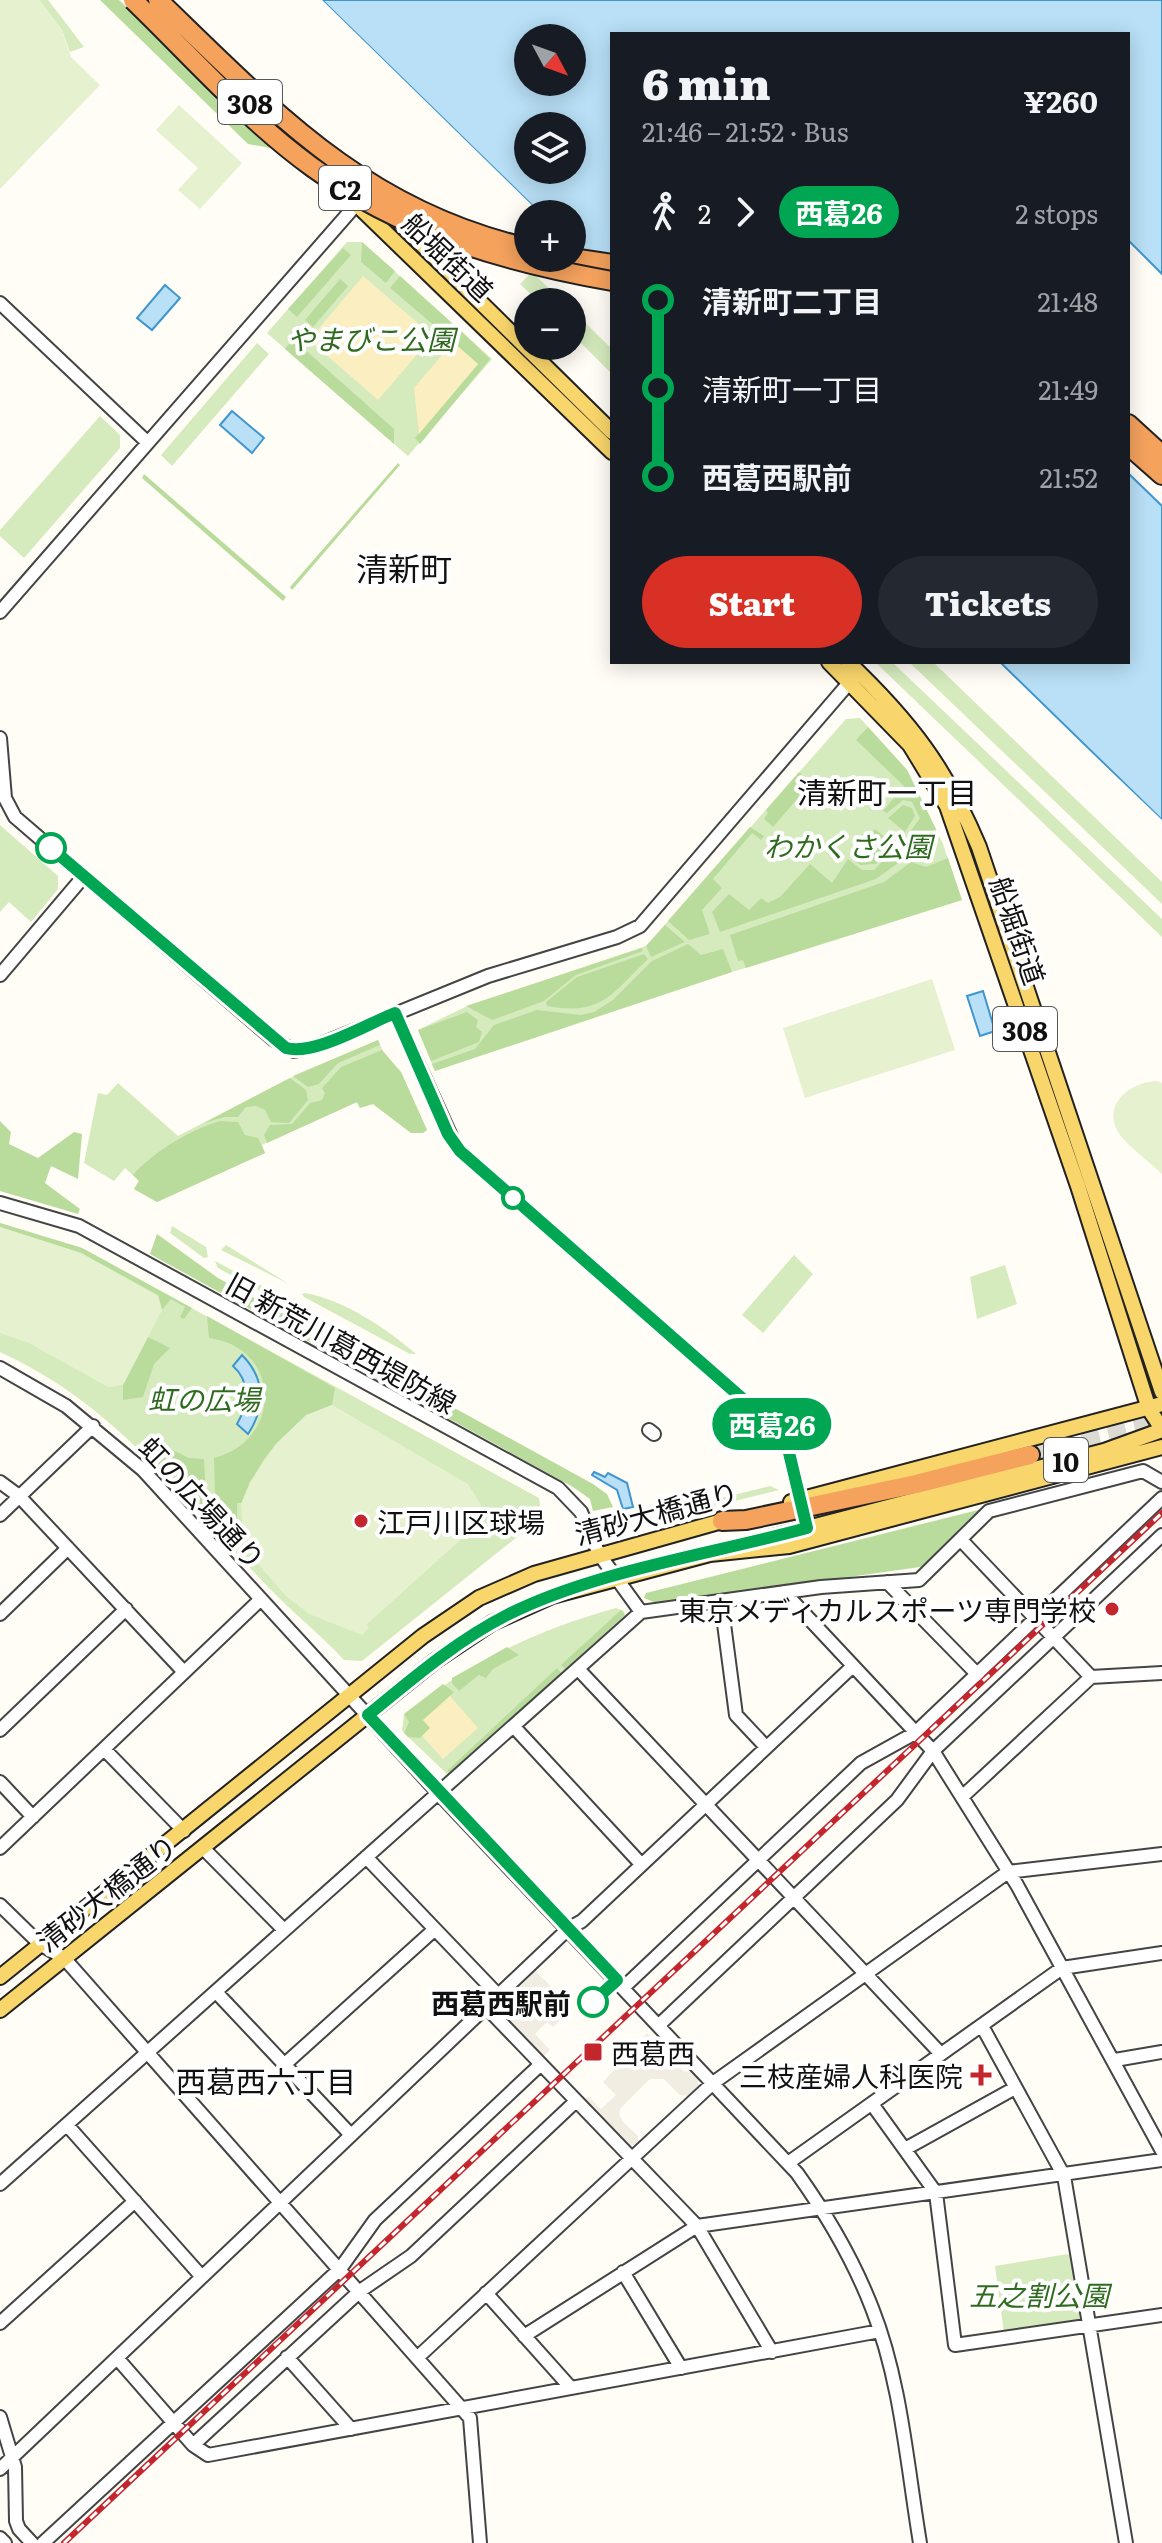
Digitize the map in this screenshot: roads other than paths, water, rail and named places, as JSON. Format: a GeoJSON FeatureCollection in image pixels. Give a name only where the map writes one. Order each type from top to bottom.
{"type":"FeatureCollection","features":[{"type":"Feature","properties":{"kind":"highway","name":"C2"},"geometry":{"type":"LineString","coordinates":[[133,0],[293,152],[379,209],[466,247],[516,262],[610,281]]}},
{"type":"Feature","properties":{"kind":"highway","name":"C2"},"geometry":{"type":"LineString","coordinates":[[158,0],[297,133],[356,177],[442,220],[514,243]]}},
{"type":"Feature","properties":{"kind":"highway"},"geometry":{"type":"LineString","coordinates":[[586,260],[610,264]]}},
{"type":"Feature","properties":{"kind":"highway"},"geometry":{"type":"LineString","coordinates":[[1130,426],[1162,455]]}},
{"type":"Feature","properties":{"kind":"highway"},"geometry":{"type":"LineString","coordinates":[[1130,447],[1162,475]]}},
{"type":"Feature","properties":{"kind":"highway"},"geometry":{"type":"LineString","coordinates":[[722,1521],[746,1520],[802,1504],[916,1484],[1030,1455]]}},
{"type":"Feature","properties":{"kind":"main road","name":"船堀街道"},"geometry":{"type":"LineString","coordinates":[[144,0],[610,450]]}},
{"type":"Feature","properties":{"kind":"main road","name":"船堀街道"},"geometry":{"type":"LineString","coordinates":[[166,0],[368,192],[610,430]]}},
{"type":"Feature","properties":{"kind":"main road","name":"船堀街道"},"geometry":{"type":"LineString","coordinates":[[834,664],[852,672],[921,737],[960,799],[979,847],[1162,1392]]}},
{"type":"Feature","properties":{"kind":"main road","name":"船堀街道"},"geometry":{"type":"LineString","coordinates":[[852,672],[910,745],[947,806],[1162,1430]]}},
{"type":"Feature","properties":{"kind":"main road"},"geometry":{"type":"LineString","coordinates":[[802,1504],[1156,1406]]}},
{"type":"Feature","properties":{"kind":"main road","name":"10"},"geometry":{"type":"LineString","coordinates":[[710,1554],[1104,1451],[1162,1430]]}},
{"type":"Feature","properties":{"kind":"main road","name":"清砂大橋通り"},"geometry":{"type":"LineString","coordinates":[[0,2010],[452,1648],[492,1623],[552,1596],[614,1578],[710,1554],[789,1546],[1162,1447]]}},
{"type":"Feature","properties":{"kind":"main road","name":"清砂大橋通り"},"geometry":{"type":"LineString","coordinates":[[0,1977],[184,1831],[349,1694],[423,1636],[479,1598],[534,1574],[722,1521]]}},
{"type":"Feature","properties":{"kind":"street"},"geometry":{"type":"LineString","coordinates":[[0,612],[368,192]]}},
{"type":"Feature","properties":{"kind":"street"},"geometry":{"type":"LineString","coordinates":[[0,303],[147,442]]}},
{"type":"Feature","properties":{"kind":"street"},"geometry":{"type":"LineString","coordinates":[[0,738],[5,798],[9,808],[84,876],[286,1048],[294,1051],[314,1047],[488,976],[617,937],[640,926],[852,672]]}},
{"type":"Feature","properties":{"kind":"street"},"geometry":{"type":"LineString","coordinates":[[0,975],[84,876]]}},
{"type":"Feature","properties":{"kind":"street"},"geometry":{"type":"LineString","coordinates":[[395,1013],[456,1147],[782,1433],[788,1442],[807,1528]]}},
{"type":"Feature","properties":{"kind":"street","name":"旧 新荒川葛西堤防線"},"geometry":{"type":"LineString","coordinates":[[0,1203],[79,1226],[558,1488],[581,1512],[599,1554],[641,1612]]}},
{"type":"Feature","properties":{"kind":"street","name":"虹の広場通り"},"geometry":{"type":"LineString","coordinates":[[0,1368],[38,1388],[93,1426],[143,1470],[440,1794],[788,2163],[821,2208],[852,2263],[880,2331],[920,2543]]}},
{"type":"Feature","properties":{"kind":"street"},"geometry":{"type":"LineString","coordinates":[[0,1515],[93,1426]]}},
{"type":"Feature","properties":{"kind":"street"},"geometry":{"type":"LineString","coordinates":[[0,2184],[515,1728],[641,1612],[784,1592],[919,1580],[989,1511],[1143,1471],[1162,1482]]}},
{"type":"Feature","properties":{"kind":"street"},"geometry":{"type":"LineString","coordinates":[[0,1482],[19,1496],[184,1672]]}},
{"type":"Feature","properties":{"kind":"street"},"geometry":{"type":"LineString","coordinates":[[624,1987],[861,1763],[915,1733],[1162,1498]]}},
{"type":"Feature","properties":{"kind":"street"},"geometry":{"type":"LineString","coordinates":[[659,2025],[897,1800],[933,1751],[1162,1535]]}},
{"type":"Feature","properties":{"kind":"street"},"geometry":{"type":"LineString","coordinates":[[961,1540],[1091,1677]]}},
{"type":"Feature","properties":{"kind":"street"},"geometry":{"type":"LineString","coordinates":[[0,1614],[68,1548]]}},
{"type":"Feature","properties":{"kind":"street"},"geometry":{"type":"LineString","coordinates":[[887,1582],[978,1675]]}},
{"type":"Feature","properties":{"kind":"street"},"geometry":{"type":"LineString","coordinates":[[784,1592],[933,1751],[1008,1872],[1115,2060],[1162,2151]]}},
{"type":"Feature","properties":{"kind":"street"},"geometry":{"type":"LineString","coordinates":[[0,1848],[261,1599]]}},
{"type":"Feature","properties":{"kind":"street"},"geometry":{"type":"LineString","coordinates":[[721,1601],[736,1715],[766,1747]]}},
{"type":"Feature","properties":{"kind":"street"},"geometry":{"type":"LineString","coordinates":[[0,1730],[126,1609]]}},
{"type":"Feature","properties":{"kind":"street"},"geometry":{"type":"LineString","coordinates":[[0,2469],[568,1929],[582,1921],[853,1666]]}},
{"type":"Feature","properties":{"kind":"street"},"geometry":{"type":"LineString","coordinates":[[579,1670],[941,2054]]}},
{"type":"Feature","properties":{"kind":"street"},"geometry":{"type":"LineString","coordinates":[[962,1797],[1091,1677],[1162,1673]]}},
{"type":"Feature","properties":{"kind":"street"},"geometry":{"type":"LineString","coordinates":[[515,1728],[641,1864]]}},
{"type":"Feature","properties":{"kind":"street"},"geometry":{"type":"LineString","coordinates":[[104,1749],[184,1831]]}},
{"type":"Feature","properties":{"kind":"street"},"geometry":{"type":"LineString","coordinates":[[0,1782],[33,1817]]}},
{"type":"Feature","properties":{"kind":"street"},"geometry":{"type":"LineString","coordinates":[[203,1848],[284,1930]]}},
{"type":"Feature","properties":{"kind":"street"},"geometry":{"type":"LineString","coordinates":[[418,2357],[713,2083],[1008,1872],[1162,1854]]}},
{"type":"Feature","properties":{"kind":"street"},"geometry":{"type":"LineString","coordinates":[[366,1857],[498,1995]]}},
{"type":"Feature","properties":{"kind":"street"},"geometry":{"type":"LineString","coordinates":[[0,1905],[40,1944],[64,1958],[470,2418],[480,2543]]}},
{"type":"Feature","properties":{"kind":"street"},"geometry":{"type":"LineString","coordinates":[[285,2064],[435,1929]]}},
{"type":"Feature","properties":{"kind":"street"},"geometry":{"type":"LineString","coordinates":[[788,2163],[1062,1968],[1162,1953]]}},
{"type":"Feature","properties":{"kind":"street"},"geometry":{"type":"LineString","coordinates":[[216,1992],[351,2135]]}},
{"type":"Feature","properties":{"kind":"street"},"geometry":{"type":"LineString","coordinates":[[486,2007],[697,2226],[772,2352]]}},
{"type":"Feature","properties":{"kind":"street"},"geometry":{"type":"LineString","coordinates":[[982,2026],[1064,2176],[1126,2543]]}},
{"type":"Feature","properties":{"kind":"street"},"geometry":{"type":"LineString","coordinates":[[1115,2060],[1162,2052]]}},
{"type":"Feature","properties":{"kind":"street"},"geometry":{"type":"LineString","coordinates":[[43,2543],[165,2427],[175,2423],[340,2269],[375,2220],[541,2064]]}},
{"type":"Feature","properties":{"kind":"street"},"geometry":{"type":"LineString","coordinates":[[905,2149],[1015,2088]]}},
{"type":"Feature","properties":{"kind":"street"},"geometry":{"type":"LineString","coordinates":[[193,2445],[360,2291],[411,2256],[575,2102]]}},
{"type":"Feature","properties":{"kind":"street"},"geometry":{"type":"LineString","coordinates":[[872,2104],[936,2193],[955,2345],[1162,2315]]}},
{"type":"Feature","properties":{"kind":"street"},"geometry":{"type":"LineString","coordinates":[[67,2125],[202,2277]]}},
{"type":"Feature","properties":{"kind":"street"},"geometry":{"type":"LineString","coordinates":[[524,2336],[697,2226],[1162,2160]]}},
{"type":"Feature","properties":{"kind":"street"},"geometry":{"type":"LineString","coordinates":[[0,2323],[135,2201]]}},
{"type":"Feature","properties":{"kind":"street"},"geometry":{"type":"LineString","coordinates":[[623,2272],[681,2368]]}},
{"type":"Feature","properties":{"kind":"street"},"geometry":{"type":"LineString","coordinates":[[486,2293],[571,2388]]}},
{"type":"Feature","properties":{"kind":"street"},"geometry":{"type":"LineString","coordinates":[[117,2358],[193,2445],[208,2455],[880,2331]]}},
{"type":"Feature","properties":{"kind":"street"},"geometry":{"type":"LineString","coordinates":[[287,2357],[351,2429]]}},
{"type":"Feature","properties":{"kind":"street"},"geometry":{"type":"LineString","coordinates":[[0,2417],[15,2467],[16,2521],[32,2543]]}},
{"type":"Feature","properties":{"kind":"street"},"geometry":{"type":"LineString","coordinates":[[0,2538],[5,2543]]}},
{"type":"Feature","properties":{"kind":"water"},"geometry":{"type":"Polygon","coordinates":[[[322,0],[1162,0],[1162,274],[1130,242],[1130,32],[610,32],[610,281],[586,258],[586,200],[527,200],[322,0]]]}},
{"type":"Feature","properties":{"kind":"water"},"geometry":{"type":"Polygon","coordinates":[[[165,285],[180,298],[152,330],[137,318],[165,285]]]}},
{"type":"Feature","properties":{"kind":"water"},"geometry":{"type":"Polygon","coordinates":[[[232,411],[264,438],[252,453],[220,425],[232,411]]]}},
{"type":"Feature","properties":{"kind":"water"},"geometry":{"type":"Polygon","coordinates":[[[1130,475],[1162,506],[1162,820],[1002,664],[1130,664],[1130,475]]]}},
{"type":"Feature","properties":{"kind":"water"},"geometry":{"type":"Polygon","coordinates":[[[983,991],[995,1031],[980,1036],[967,996],[983,991]]]}},
{"type":"Feature","properties":{"kind":"water"},"geometry":{"type":"Polygon","coordinates":[[[242,1355],[255,1373],[260,1393],[258,1414],[248,1434],[237,1424],[246,1394],[243,1379],[233,1366],[242,1355]]]}},
{"type":"Feature","properties":{"kind":"water"},"geometry":{"type":"Polygon","coordinates":[[[594,1472],[605,1477],[608,1473],[627,1483],[633,1507],[623,1509],[617,1490],[592,1475],[594,1472]]]}},
{"type":"Feature","properties":{"kind":"tunnel"},"geometry":{"type":"LineString","coordinates":[[1030,1455],[1162,1423]]}},
{"type":"Feature","properties":{"kind":"railway"},"geometry":{"type":"LineString","coordinates":[[64,2543],[1162,1513]]}},
{"type":"Feature","properties":{"kind":"place","name":"江戸川区球場"},"geometry":{"type":"Point","coordinates":[361,1521]}},
{"type":"Feature","properties":{"kind":"place","name":"東京メディカルスポーツ専門学校"},"geometry":{"type":"Point","coordinates":[1112,1609]}},
{"type":"Feature","properties":{"kind":"place","name":"西葛西駅前"},"geometry":{"type":"Point","coordinates":[593,2002]}},
{"type":"Feature","properties":{"kind":"place","name":"西葛西"},"geometry":{"type":"Point","coordinates":[593,2052]}},
{"type":"Feature","properties":{"kind":"place","name":"三枝産婦人科医院"},"geometry":{"type":"Point","coordinates":[981,2075]}},
{"type":"Feature","properties":{"kind":"district","name":"清新町"},"geometry":{"type":"Point","coordinates":[404,567]}},
{"type":"Feature","properties":{"kind":"district","name":"清新町一丁目"},"geometry":{"type":"Point","coordinates":[887,791]}},
{"type":"Feature","properties":{"kind":"district","name":"西葛西六丁目"},"geometry":{"type":"Point","coordinates":[266,2080]}},
{"type":"Feature","properties":{"kind":"park label","name":"やまびこ公園"},"geometry":{"type":"Point","coordinates":[371,338]}},
{"type":"Feature","properties":{"kind":"park label","name":"わかくさ公園"},"geometry":{"type":"Point","coordinates":[848,845]}},
{"type":"Feature","properties":{"kind":"park label","name":"虹の広場"},"geometry":{"type":"Point","coordinates":[204,1398]}},
{"type":"Feature","properties":{"kind":"park label","name":"五之割公園"},"geometry":{"type":"Point","coordinates":[1039,2294]}}]}
